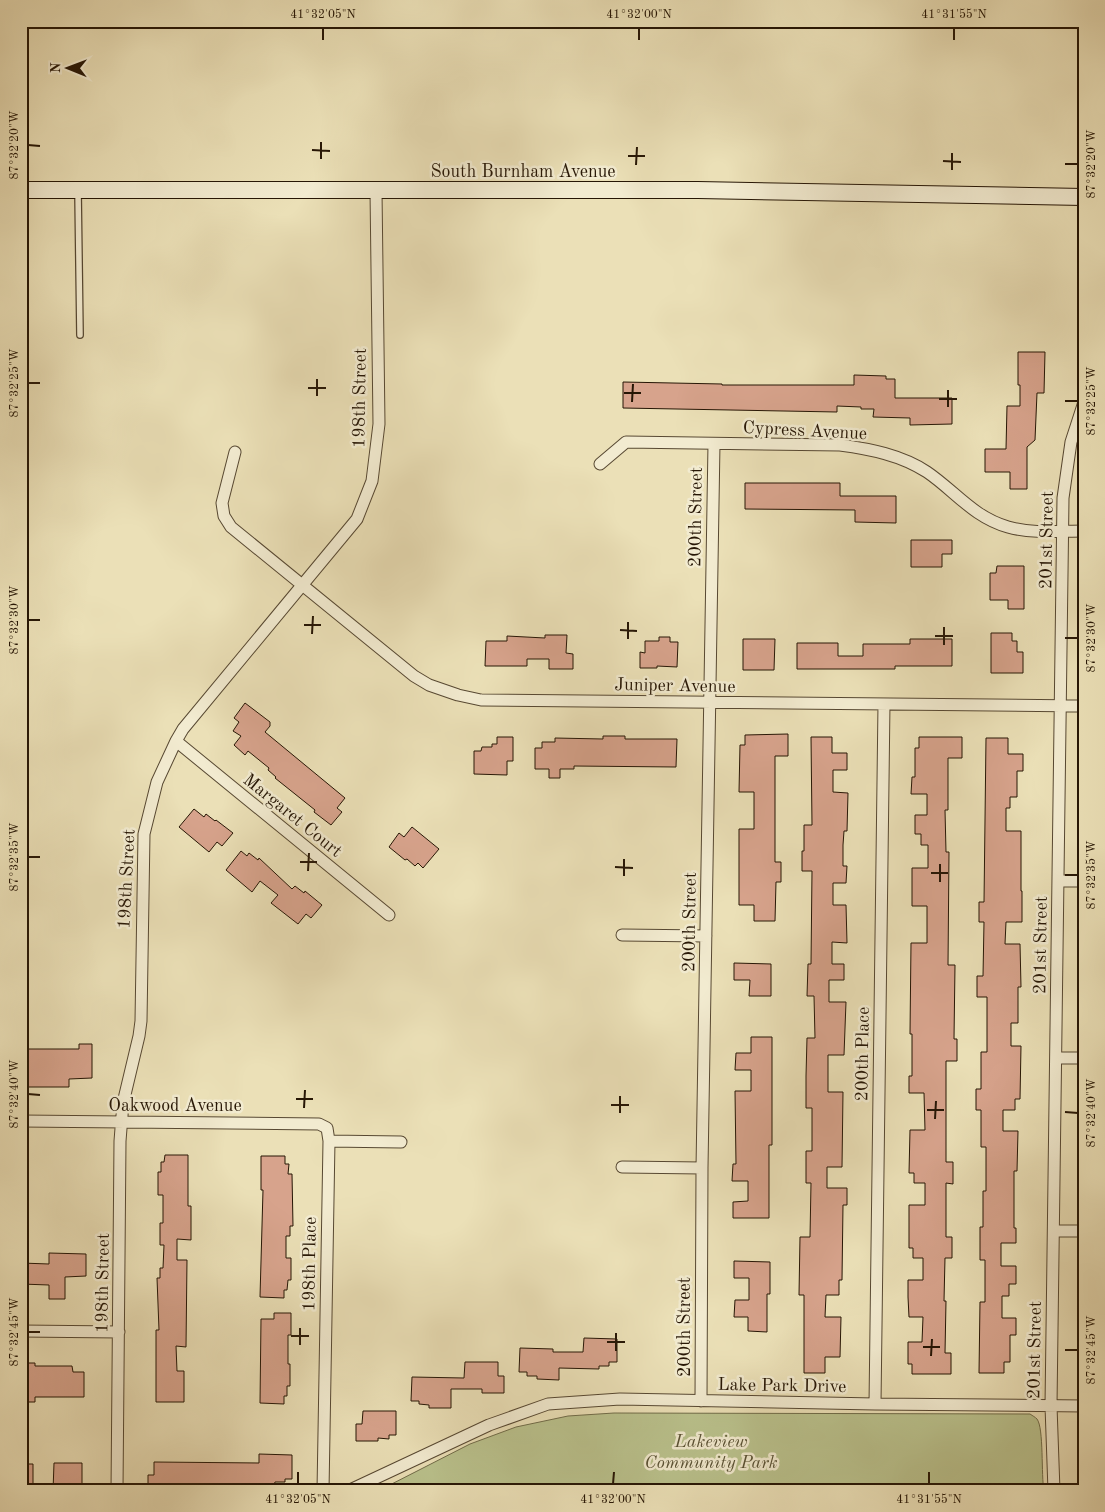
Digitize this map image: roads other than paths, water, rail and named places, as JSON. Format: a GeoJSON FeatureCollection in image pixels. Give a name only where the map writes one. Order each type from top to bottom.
{"type":"FeatureCollection","features":[{"type":"Feature","properties":{"kind":"main road","name":"South Burnham Avenue"},"geometry":{"type":"LineString","coordinates":[[21,190],[698,190],[1084,197]]}},
{"type":"Feature","properties":{"kind":"street","name":"198th Street"},"geometry":{"type":"LineString","coordinates":[[117,1491],[121,1122],[126,1088],[141,1020],[144,834],[157,782],[183,729],[357,519],[372,482],[379,424],[376,191]]}},
{"type":"Feature","properties":{"kind":"street","name":"201st Street"},"geometry":{"type":"LineString","coordinates":[[1054,1491],[1051,1406],[1063,498],[1070,442],[1084,402]]}},
{"type":"Feature","properties":{"kind":"street","name":"Cypress Avenue"},"geometry":{"type":"LineString","coordinates":[[600,464],[626,442],[840,445],[872,450],[904,460],[927,472],[971,509],[994,522],[1020,529],[1044,532],[1084,531]]}},
{"type":"Feature","properties":{"kind":"street","name":"200th Street"},"geometry":{"type":"LineString","coordinates":[[701,1401],[702,1168],[714,444]]}},
{"type":"Feature","properties":{"kind":"street","name":"Juniper Avenue"},"geometry":{"type":"LineString","coordinates":[[235,452],[222,503],[224,516],[231,527],[303,584],[398,665],[429,685],[458,695],[481,700],[1084,706]]}},
{"type":"Feature","properties":{"kind":"street","name":"200th Place"},"geometry":{"type":"LineString","coordinates":[[875,1404],[884,704]]}},
{"type":"Feature","properties":{"kind":"street","name":"Margaret Court"},"geometry":{"type":"LineString","coordinates":[[176,741],[389,915]]}},
{"type":"Feature","properties":{"kind":"street"},"geometry":{"type":"LineString","coordinates":[[1058,881],[1084,881]]}},
{"type":"Feature","properties":{"kind":"street"},"geometry":{"type":"LineString","coordinates":[[622,935],[706,936]]}},
{"type":"Feature","properties":{"kind":"street"},"geometry":{"type":"LineString","coordinates":[[1057,1058],[1084,1058]]}},
{"type":"Feature","properties":{"kind":"street","name":"Oakwood Avenue"},"geometry":{"type":"LineString","coordinates":[[21,1121],[319,1124],[327,1128]]}},
{"type":"Feature","properties":{"kind":"street","name":"198th Place"},"geometry":{"type":"LineString","coordinates":[[323,1491],[329,1141],[327,1128]]}},
{"type":"Feature","properties":{"kind":"street"},"geometry":{"type":"LineString","coordinates":[[329,1141],[401,1142]]}},
{"type":"Feature","properties":{"kind":"street"},"geometry":{"type":"LineString","coordinates":[[622,1167],[702,1168]]}},
{"type":"Feature","properties":{"kind":"street"},"geometry":{"type":"LineString","coordinates":[[1054,1231],[1084,1231]]}},
{"type":"Feature","properties":{"kind":"street"},"geometry":{"type":"LineString","coordinates":[[21,1331],[118,1332]]}},
{"type":"Feature","properties":{"kind":"street","name":"Lake Park Drive"},"geometry":{"type":"LineString","coordinates":[[348,1491],[488,1425],[548,1404],[620,1399],[1084,1406]]}},
{"type":"Feature","properties":{"kind":"lane"},"geometry":{"type":"LineString","coordinates":[[78,191],[80,335]]}},
{"type":"Feature","properties":{"kind":"park label","name":"Lakeview Community Park"},"geometry":{"type":"Point","coordinates":[711,1451]}}]}
